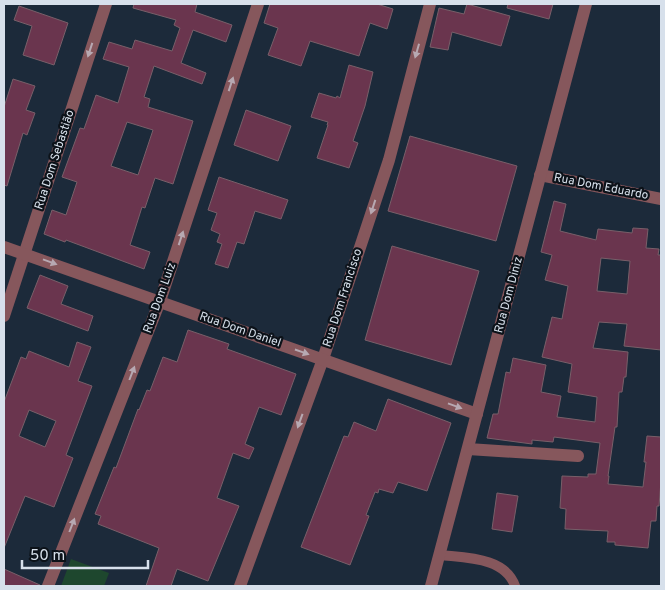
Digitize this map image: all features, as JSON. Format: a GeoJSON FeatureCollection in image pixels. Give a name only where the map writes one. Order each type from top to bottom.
{"type":"FeatureCollection","features":[{"type":"Feature","properties":{"kind":"street","name":"Rua Dom Sebastião"},"geometry":{"type":"LineString","coordinates":[[4,316],[106,4]]}},
{"type":"Feature","properties":{"kind":"street","name":"Rua Dom Luiz"},"geometry":{"type":"LineString","coordinates":[[48,586],[160,301],[258,4]]}},
{"type":"Feature","properties":{"kind":"street","name":"Rua Dom Francisco"},"geometry":{"type":"LineString","coordinates":[[240,586],[323,359],[389,160],[430,4]]}},
{"type":"Feature","properties":{"kind":"street","name":"Rua Dom Diniz"},"geometry":{"type":"LineString","coordinates":[[431,586],[586,4]]}},
{"type":"Feature","properties":{"kind":"street","name":"Rua Dom Eduardo"},"geometry":{"type":"LineString","coordinates":[[540,175],[661,199]]}},
{"type":"Feature","properties":{"kind":"street","name":"Rua Dom Daniel"},"geometry":{"type":"LineString","coordinates":[[4,246],[477,414]]}},
{"type":"Feature","properties":{"kind":"street"},"geometry":{"type":"LineString","coordinates":[[468,449],[578,456]]}},
{"type":"Feature","properties":{"kind":"lane"},"geometry":{"type":"LineString","coordinates":[[440,555],[472,559],[499,566],[511,576],[515,586]]}},
{"type":"Feature","properties":{"kind":"green space"},"geometry":{"type":"Polygon","coordinates":[[[71,559],[109,573],[104,586],[61,586],[71,559]]]}},
{"type":"Feature","properties":{"kind":"building"},"geometry":{"type":"Polygon","coordinates":[[[134,4],[197,4],[195,12],[232,25],[226,42],[193,30],[181,63],[206,73],[202,84],[154,66],[144,97],[150,99],[148,107],[193,121],[173,184],[155,178],[145,208],[142,207],[130,245],[150,252],[144,269],[66,240],[65,242],[44,234],[52,210],[66,215],[77,182],[62,177],[80,128],[84,129],[96,95],[118,103],[129,67],[103,59],[109,42],[132,49],[135,40],[172,51],[180,28],[174,25],[176,20],[133,8],[134,4]],[[127,122],[111,166],[138,175],[153,130],[127,122]]]}},
{"type":"Feature","properties":{"kind":"building"},"geometry":{"type":"Polygon","coordinates":[[[270,4],[377,4],[393,9],[387,29],[370,23],[359,56],[310,41],[301,66],[268,55],[278,28],[264,23],[270,4]]]}},
{"type":"Feature","properties":{"kind":"building"},"geometry":{"type":"Polygon","coordinates":[[[467,4],[510,16],[501,46],[452,32],[448,50],[430,47],[439,8],[464,14],[467,4]]]}},
{"type":"Feature","properties":{"kind":"building"},"geometry":{"type":"Polygon","coordinates":[[[508,4],[553,4],[549,19],[507,8],[508,4]]]}},
{"type":"Feature","properties":{"kind":"building"},"geometry":{"type":"Polygon","coordinates":[[[19,6],[68,23],[54,65],[23,55],[32,26],[14,20],[19,6]]]}},
{"type":"Feature","properties":{"kind":"building"},"geometry":{"type":"Polygon","coordinates":[[[349,65],[373,72],[365,106],[353,141],[358,143],[349,168],[317,158],[328,122],[311,117],[319,93],[340,98],[349,65]]]}},
{"type":"Feature","properties":{"kind":"building"},"geometry":{"type":"Polygon","coordinates":[[[13,79],[35,86],[26,110],[35,113],[27,135],[23,133],[7,186],[4,185],[4,107],[13,79]]]}},
{"type":"Feature","properties":{"kind":"building"},"geometry":{"type":"Polygon","coordinates":[[[246,110],[291,126],[278,161],[234,145],[246,110]]]}},
{"type":"Feature","properties":{"kind":"building"},"geometry":{"type":"Polygon","coordinates":[[[410,136],[517,166],[496,241],[388,211],[410,136]]]}},
{"type":"Feature","properties":{"kind":"building"},"geometry":{"type":"Polygon","coordinates":[[[219,177],[288,200],[281,219],[255,211],[244,244],[237,242],[228,268],[215,264],[222,244],[217,242],[220,234],[211,230],[217,213],[208,210],[219,177]]]}},
{"type":"Feature","properties":{"kind":"building"},"geometry":{"type":"Polygon","coordinates":[[[554,201],[566,204],[560,231],[596,240],[598,229],[632,233],[633,228],[648,229],[646,248],[659,249],[658,255],[661,255],[661,350],[624,346],[627,324],[599,322],[593,348],[628,352],[626,377],[624,377],[622,392],[619,392],[617,427],[615,427],[608,484],[643,487],[647,436],[661,437],[659,506],[657,506],[656,521],[651,521],[648,548],[615,545],[615,542],[607,542],[608,531],[565,529],[566,509],[560,508],[562,476],[588,477],[588,474],[596,474],[600,443],[554,437],[553,442],[532,440],[532,444],[487,438],[493,414],[498,414],[506,372],[510,373],[513,358],[546,365],[541,392],[561,396],[557,417],[595,422],[597,397],[568,392],[572,364],[542,357],[552,317],[562,319],[568,286],[545,280],[552,255],[541,252],[554,201]],[[601,258],[597,291],[627,294],[630,261],[601,258]]]}},
{"type":"Feature","properties":{"kind":"building"},"geometry":{"type":"Polygon","coordinates":[[[392,246],[479,271],[451,365],[365,340],[392,246]]]}},
{"type":"Feature","properties":{"kind":"building"},"geometry":{"type":"Polygon","coordinates":[[[40,275],[68,286],[61,304],[93,316],[88,331],[27,308],[40,275]]]}},
{"type":"Feature","properties":{"kind":"building"},"geometry":{"type":"Polygon","coordinates":[[[188,330],[229,344],[227,349],[296,374],[281,415],[259,407],[245,444],[254,448],[249,459],[233,453],[217,498],[239,506],[208,581],[177,569],[171,586],[146,586],[159,548],[98,524],[101,516],[95,514],[114,467],[116,468],[138,409],[147,390],[150,391],[163,357],[177,362],[188,330]]]}},
{"type":"Feature","properties":{"kind":"building"},"geometry":{"type":"Polygon","coordinates":[[[77,342],[91,347],[78,381],[92,386],[66,455],[73,458],[54,507],[25,496],[4,548],[4,402],[21,357],[26,359],[29,351],[69,367],[77,342]],[[29,410],[19,436],[45,447],[56,421],[29,410]]]}},
{"type":"Feature","properties":{"kind":"building"},"geometry":{"type":"Polygon","coordinates":[[[388,399],[451,423],[427,491],[398,482],[393,493],[379,489],[378,493],[375,492],[366,515],[369,516],[350,565],[301,547],[344,436],[348,437],[354,422],[376,431],[388,399]]]}},
{"type":"Feature","properties":{"kind":"building"},"geometry":{"type":"Polygon","coordinates":[[[497,493],[518,496],[512,532],[492,529],[497,493]]]}},
{"type":"Feature","properties":{"kind":"building"},"geometry":{"type":"Polygon","coordinates":[[[4,569],[40,585],[40,586],[4,586],[4,569]]]}}]}
